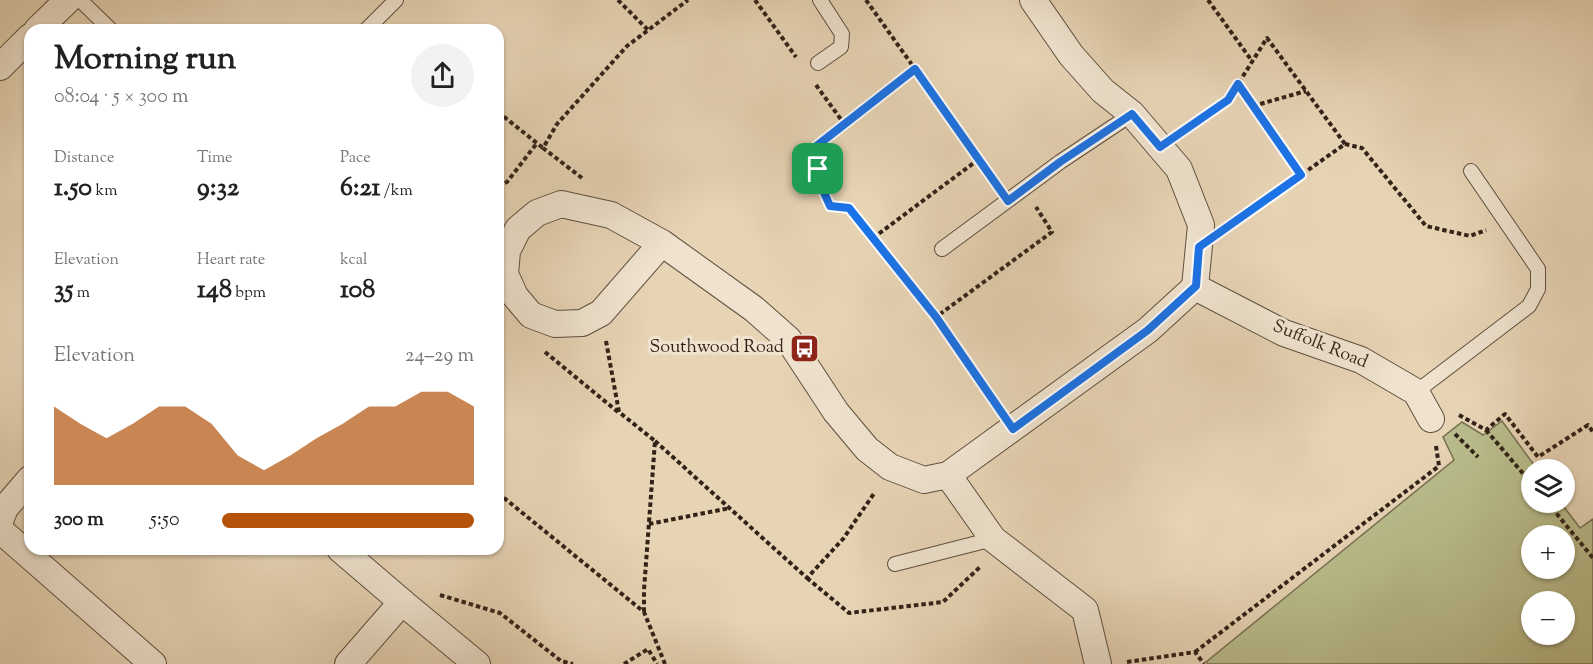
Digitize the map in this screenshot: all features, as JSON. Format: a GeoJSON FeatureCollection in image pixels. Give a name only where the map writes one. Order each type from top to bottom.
{"type":"FeatureCollection","features":[{"type":"Feature","properties":{"kind":"street"},"geometry":{"type":"LineString","coordinates":[[43,24],[68,0]]}},
{"type":"Feature","properties":{"kind":"street"},"geometry":{"type":"LineString","coordinates":[[662,243],[601,313],[582,323],[555,324],[531,315],[515,296],[505,274],[507,251],[518,229],[537,213],[561,204],[611,215],[662,243],[754,309],[788,339],[837,412],[867,449],[891,467],[924,480],[948,476],[1148,330],[1196,286],[1201,225],[1179,170],[1132,114],[1103,91],[1071,55],[1034,0]]}},
{"type":"Feature","properties":{"kind":"street"},"geometry":{"type":"LineString","coordinates":[[0,67],[24,43]]}},
{"type":"Feature","properties":{"kind":"street","name":"Suffolk Road"},"geometry":{"type":"LineString","coordinates":[[1196,286],[1284,333],[1362,360],[1416,392],[1430,417]]}},
{"type":"Feature","properties":{"kind":"street"},"geometry":{"type":"LineString","coordinates":[[948,476],[993,539],[1085,610],[1110,663]]}},
{"type":"Feature","properties":{"kind":"street"},"geometry":{"type":"LineString","coordinates":[[0,521],[5,508],[24,486]]}},
{"type":"Feature","properties":{"kind":"street"},"geometry":{"type":"LineString","coordinates":[[0,530],[24,551]]}},
{"type":"Feature","properties":{"kind":"street"},"geometry":{"type":"LineString","coordinates":[[29,555],[153,664]]}},
{"type":"Feature","properties":{"kind":"street"},"geometry":{"type":"LineString","coordinates":[[347,555],[477,664]]}},
{"type":"Feature","properties":{"kind":"street"},"geometry":{"type":"LineString","coordinates":[[348,664],[402,602]]}},
{"type":"Feature","properties":{"kind":"lane"},"geometry":{"type":"LineString","coordinates":[[80,0],[105,24]]}},
{"type":"Feature","properties":{"kind":"lane"},"geometry":{"type":"LineString","coordinates":[[372,24],[396,0]]}},
{"type":"Feature","properties":{"kind":"lane"},"geometry":{"type":"LineString","coordinates":[[818,63],[841,46],[842,34],[819,0]]}},
{"type":"Feature","properties":{"kind":"lane"},"geometry":{"type":"LineString","coordinates":[[942,249],[1132,114]]}},
{"type":"Feature","properties":{"kind":"lane"},"geometry":{"type":"LineString","coordinates":[[1416,392],[1529,306],[1538,289],[1538,269],[1471,171]]}},
{"type":"Feature","properties":{"kind":"lane"},"geometry":{"type":"LineString","coordinates":[[895,564],[993,539]]}},
{"type":"Feature","properties":{"kind":"path"},"geometry":{"type":"LineString","coordinates":[[618,0],[648,30]]}},
{"type":"Feature","properties":{"kind":"path"},"geometry":{"type":"LineString","coordinates":[[543,148],[557,124],[627,46],[688,0]]}},
{"type":"Feature","properties":{"kind":"path"},"geometry":{"type":"LineString","coordinates":[[755,0],[797,58]]}},
{"type":"Feature","properties":{"kind":"path"},"geometry":{"type":"LineString","coordinates":[[866,0],[1008,201]]}},
{"type":"Feature","properties":{"kind":"path"},"geometry":{"type":"LineString","coordinates":[[1208,0],[1252,62]]}},
{"type":"Feature","properties":{"kind":"path"},"geometry":{"type":"LineString","coordinates":[[1160,147],[1228,100],[1267,38],[1345,144],[1362,148],[1426,226],[1470,236],[1506,223]]}},
{"type":"Feature","properties":{"kind":"path"},"geometry":{"type":"LineString","coordinates":[[915,69],[805,155],[818,169],[819,181],[830,206],[849,208],[936,317],[1013,429]]}},
{"type":"Feature","properties":{"kind":"path"},"geometry":{"type":"LineString","coordinates":[[811,77],[845,125]]}},
{"type":"Feature","properties":{"kind":"path"},"geometry":{"type":"LineString","coordinates":[[1238,84],[1301,175]]}},
{"type":"Feature","properties":{"kind":"path"},"geometry":{"type":"LineString","coordinates":[[1253,106],[1306,91]]}},
{"type":"Feature","properties":{"kind":"path"},"geometry":{"type":"LineString","coordinates":[[504,117],[598,191],[600,213]]}},
{"type":"Feature","properties":{"kind":"path"},"geometry":{"type":"LineString","coordinates":[[504,183],[537,143]]}},
{"type":"Feature","properties":{"kind":"path"},"geometry":{"type":"LineString","coordinates":[[1199,247],[1345,144]]}},
{"type":"Feature","properties":{"kind":"path"},"geometry":{"type":"LineString","coordinates":[[873,238],[979,159]]}},
{"type":"Feature","properties":{"kind":"path"},"geometry":{"type":"LineString","coordinates":[[936,317],[1052,232],[1024,189]]}},
{"type":"Feature","properties":{"kind":"path"},"geometry":{"type":"LineString","coordinates":[[601,313],[619,412]]}},
{"type":"Feature","properties":{"kind":"path"},"geometry":{"type":"LineString","coordinates":[[541,349],[655,441],[849,613],[943,602],[983,565],[1020,561]]}},
{"type":"Feature","properties":{"kind":"path"},"geometry":{"type":"LineString","coordinates":[[1110,663],[1195,652],[1439,466],[1430,417],[1446,407],[1486,430],[1521,471]]}},
{"type":"Feature","properties":{"kind":"path"},"geometry":{"type":"LineString","coordinates":[[1486,430],[1505,414],[1538,457],[1588,425],[1593,432]]}},
{"type":"Feature","properties":{"kind":"path"},"geometry":{"type":"LineString","coordinates":[[655,441],[644,612],[665,664]]}},
{"type":"Feature","properties":{"kind":"path"},"geometry":{"type":"LineString","coordinates":[[807,578],[843,539],[891,467]]}},
{"type":"Feature","properties":{"kind":"path"},"geometry":{"type":"LineString","coordinates":[[504,498],[644,612]]}},
{"type":"Feature","properties":{"kind":"path"},"geometry":{"type":"LineString","coordinates":[[649,524],[730,508]]}},
{"type":"Feature","properties":{"kind":"path"},"geometry":{"type":"LineString","coordinates":[[1556,513],[1593,558]]}},
{"type":"Feature","properties":{"kind":"path"},"geometry":{"type":"LineString","coordinates":[[402,602],[417,590],[500,613],[561,661],[573,664]]}},
{"type":"Feature","properties":{"kind":"path"},"geometry":{"type":"LineString","coordinates":[[624,664],[648,649],[657,664]]}},
{"type":"Feature","properties":{"kind":"path"},"geometry":{"type":"LineString","coordinates":[[1195,652],[1204,664]]}},
{"type":"Feature","properties":{"kind":"green space"},"geometry":{"type":"Polygon","coordinates":[[[1502,421],[1530,459],[1521,459],[1521,513],[1569,513],[1580,528],[1593,519],[1593,664],[1208,664],[1206,662],[1454,460],[1443,437],[1462,422],[1483,435],[1502,421]]]}},
{"type":"Feature","properties":{"kind":"place","name":"Southwood Road"},"geometry":{"type":"Point","coordinates":[805,348]}},
{"type":"Feature","properties":{"kind":"route"},"geometry":{"type":"LineString","coordinates":[[915,69],[1008,201],[1060,162],[1132,114],[1160,147],[1228,100],[1238,84],[1301,175],[1199,247],[1196,286],[1148,330],[1013,429],[936,317],[849,208],[830,206],[819,181],[818,169],[805,155],[915,69]]}}]}
